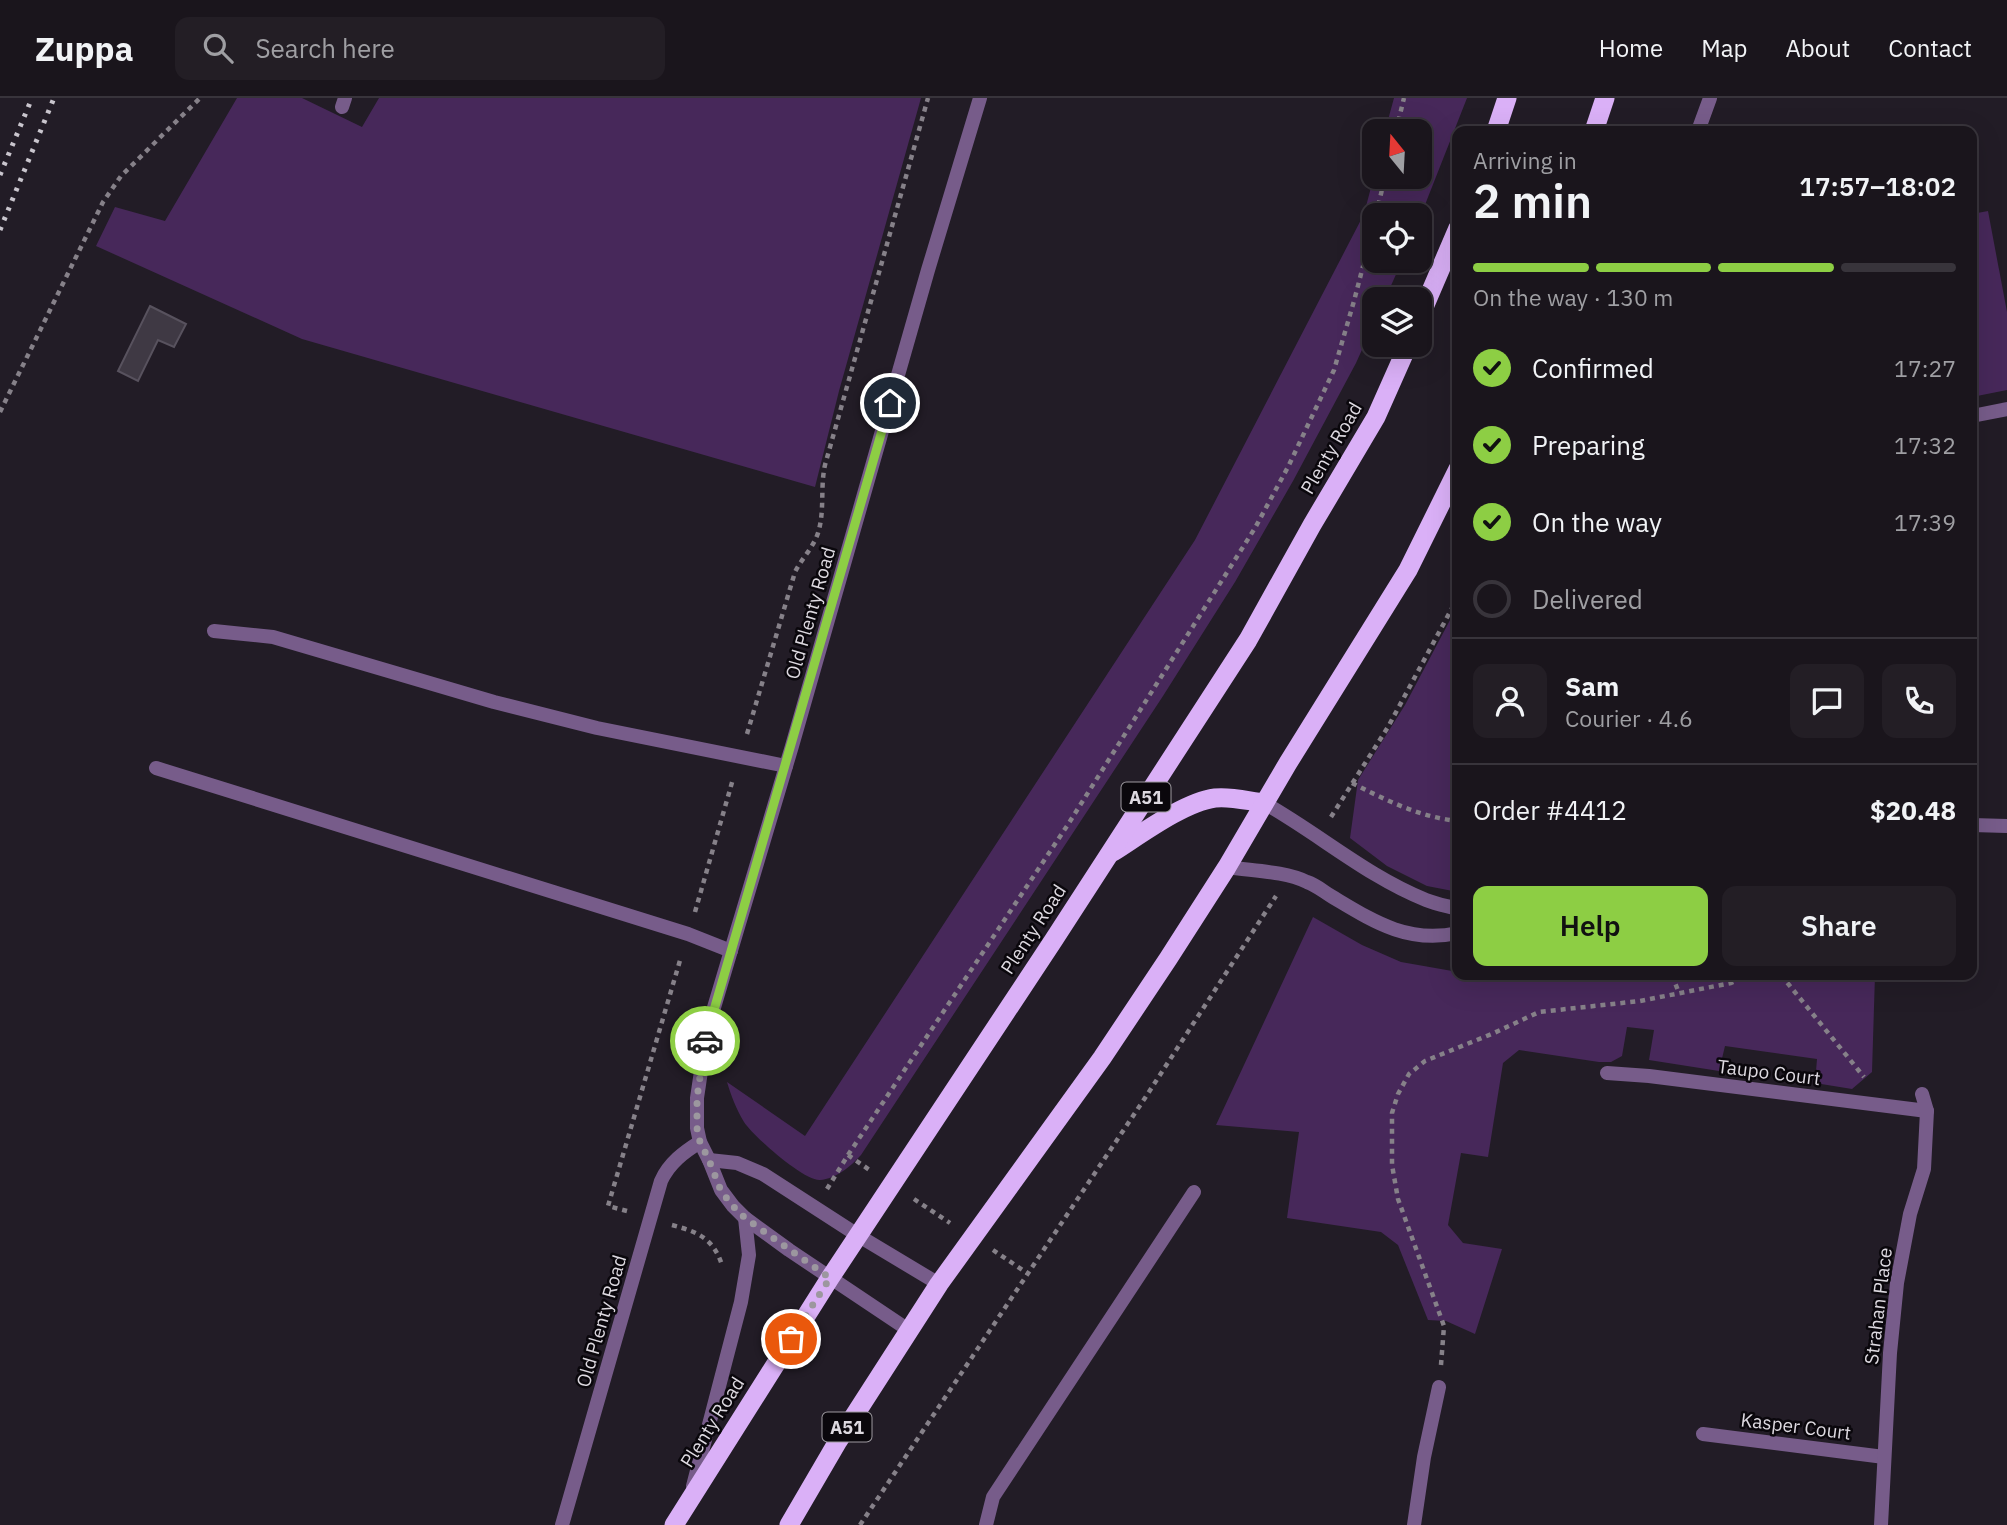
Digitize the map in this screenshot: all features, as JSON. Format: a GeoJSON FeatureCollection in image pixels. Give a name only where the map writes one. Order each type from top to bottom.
{"type":"FeatureCollection","features":[{"type":"Feature","properties":{"kind":"highway"},"geometry":{"type":"LineString","coordinates":[[1498,126],[1507,98]]}},
{"type":"Feature","properties":{"kind":"highway"},"geometry":{"type":"LineString","coordinates":[[1596,126],[1605,98]]}},
{"type":"Feature","properties":{"kind":"highway"},"geometry":{"type":"LineString","coordinates":[[1432,289],[1452,242]]}},
{"type":"Feature","properties":{"kind":"highway","name":"Plenty Road"},"geometry":{"type":"LineString","coordinates":[[674,1525],[830,1278],[1248,640],[1376,417],[1403,357]]}},
{"type":"Feature","properties":{"kind":"highway","name":"A51"},"geometry":{"type":"LineString","coordinates":[[789,1525],[838,1441],[939,1284],[1102,1058],[1168,960],[1408,570],[1452,481]]}},
{"type":"Feature","properties":{"kind":"highway"},"geometry":{"type":"LineString","coordinates":[[1109,854],[1185,808],[1206,799],[1223,798],[1264,803]]}},
{"type":"Feature","properties":{"kind":"street","name":"Old Plenty Road"},"geometry":{"type":"LineString","coordinates":[[910,1331],[745,1218],[726,1198],[700,1142],[697,1109],[707,1031],[980,98]]}},
{"type":"Feature","properties":{"kind":"street"},"geometry":{"type":"LineString","coordinates":[[1700,126],[1710,98]]}},
{"type":"Feature","properties":{"kind":"street"},"geometry":{"type":"LineString","coordinates":[[1977,415],[2007,409]]}},
{"type":"Feature","properties":{"kind":"street"},"geometry":{"type":"LineString","coordinates":[[214,631],[273,637],[494,702],[597,728],[786,766]]}},
{"type":"Feature","properties":{"kind":"street"},"geometry":{"type":"LineString","coordinates":[[156,768],[688,934],[731,951]]}},
{"type":"Feature","properties":{"kind":"street"},"geometry":{"type":"LineString","coordinates":[[1264,803],[1385,881],[1429,901],[1452,907]]}},
{"type":"Feature","properties":{"kind":"street"},"geometry":{"type":"LineString","coordinates":[[1977,825],[2007,826]]}},
{"type":"Feature","properties":{"kind":"street"},"geometry":{"type":"LineString","coordinates":[[1227,867],[1307,881],[1380,924],[1400,932],[1420,936],[1452,934]]}},
{"type":"Feature","properties":{"kind":"street","name":"Taupo Court"},"geometry":{"type":"LineString","coordinates":[[1607,1073],[1927,1111]]}},
{"type":"Feature","properties":{"kind":"street","name":"Strahan Place"},"geometry":{"type":"LineString","coordinates":[[1881,1525],[1897,1283],[1910,1214],[1924,1169],[1927,1111],[1923,1094]]}},
{"type":"Feature","properties":{"kind":"street","name":"Old Plenty Road"},"geometry":{"type":"LineString","coordinates":[[562,1525],[661,1181],[671,1164],[700,1142]]}},
{"type":"Feature","properties":{"kind":"street"},"geometry":{"type":"LineString","coordinates":[[709,1160],[737,1163],[755,1170],[939,1284]]}},
{"type":"Feature","properties":{"kind":"street"},"geometry":{"type":"LineString","coordinates":[[985,1525],[993,1497],[1194,1192]]}},
{"type":"Feature","properties":{"kind":"street"},"geometry":{"type":"LineString","coordinates":[[689,1502],[741,1302],[749,1255],[745,1218]]}},
{"type":"Feature","properties":{"kind":"street"},"geometry":{"type":"LineString","coordinates":[[1414,1525],[1424,1457],[1439,1387]]}},
{"type":"Feature","properties":{"kind":"street","name":"Kasper Court"},"geometry":{"type":"LineString","coordinates":[[1703,1434],[1884,1457]]}},
{"type":"Feature","properties":{"kind":"path"},"geometry":{"type":"LineString","coordinates":[[0,412],[103,202],[121,176],[200,98]]}},
{"type":"Feature","properties":{"kind":"path"},"geometry":{"type":"LineString","coordinates":[[608,1206],[795,572],[811,549],[819,529],[825,465],[928,98]]}},
{"type":"Feature","properties":{"kind":"path"},"geometry":{"type":"LineString","coordinates":[[1399,119],[1404,98]]}},
{"type":"Feature","properties":{"kind":"path"},"geometry":{"type":"LineString","coordinates":[[848,1155],[1067,826],[1262,516],[1289,467],[1334,370],[1362,270]]}},
{"type":"Feature","properties":{"kind":"path"},"geometry":{"type":"LineString","coordinates":[[1318,837],[1388,727],[1452,608]]}},
{"type":"Feature","properties":{"kind":"path"},"geometry":{"type":"LineString","coordinates":[[1352,783],[1402,808],[1452,820]]}},
{"type":"Feature","properties":{"kind":"path"},"geometry":{"type":"LineString","coordinates":[[860,1525],[1289,876]]}},
{"type":"Feature","properties":{"kind":"path"},"geometry":{"type":"LineString","coordinates":[[1674,980],[1679,993]]}},
{"type":"Feature","properties":{"kind":"path"},"geometry":{"type":"LineString","coordinates":[[1439,1387],[1444,1326],[1398,1199],[1392,1166],[1392,1113],[1409,1074],[1425,1061],[1539,1012],[1628,1002],[1737,980]]}},
{"type":"Feature","properties":{"kind":"path"},"geometry":{"type":"LineString","coordinates":[[1785,980],[1869,1084]]}},
{"type":"Feature","properties":{"kind":"shaded area"},"geometry":{"type":"Polygon","coordinates":[[[237,98],[302,98],[362,127],[379,98],[921,98],[815,487],[302,339],[96,246],[115,207],[165,221],[237,98]]]}},
{"type":"Feature","properties":{"kind":"shaded area"},"geometry":{"type":"Polygon","coordinates":[[[1394,98],[1467,98],[1456,126],[1452,126],[1452,136],[1432,187],[1432,119],[1388,119],[1394,98]]]}},
{"type":"Feature","properties":{"kind":"shaded area"},"geometry":{"type":"Polygon","coordinates":[[[1371,189],[1431,189],[1426,203],[1367,203],[1371,189]]]}},
{"type":"Feature","properties":{"kind":"shaded area"},"geometry":{"type":"Polygon","coordinates":[[[1988,211],[2007,312],[2007,390],[1977,396],[1977,213],[1988,211]]]}},
{"type":"Feature","properties":{"kind":"shaded area"},"geometry":{"type":"Polygon","coordinates":[[[1362,218],[1362,273],[1397,273],[1390,287],[1362,287],[1362,350],[1293,481],[1235,582],[861,1155],[843,1171],[826,1179],[820,1180],[803,1173],[779,1157],[749,1129],[727,1082],[805,1136],[1195,540],[1362,218]]]}},
{"type":"Feature","properties":{"kind":"shaded area"},"geometry":{"type":"Polygon","coordinates":[[[1452,616],[1452,891],[1427,886],[1387,866],[1350,838],[1358,780],[1405,705],[1452,616]]]}},
{"type":"Feature","properties":{"kind":"shaded area"},"geometry":{"type":"Polygon","coordinates":[[[1313,917],[1362,945],[1401,962],[1452,971],[1452,980],[1875,980],[1872,1072],[1852,1089],[1815,1083],[1817,1059],[1725,1046],[1719,1071],[1649,1060],[1654,1030],[1627,1027],[1622,1056],[1611,1062],[1519,1050],[1503,1063],[1488,1157],[1461,1153],[1448,1225],[1463,1243],[1502,1249],[1475,1334],[1446,1321],[1428,1320],[1398,1245],[1381,1232],[1287,1218],[1299,1132],[1216,1125],[1313,917]]]}},
{"type":"Feature","properties":{"kind":"building"},"geometry":{"type":"Polygon","coordinates":[[[150,306],[186,324],[174,347],[158,340],[138,381],[118,371],[150,306]]]}},
{"type":"Feature","properties":{"kind":"railway"},"geometry":{"type":"LineString","coordinates":[[0,175],[32,98]]}},
{"type":"Feature","properties":{"kind":"railway"},"geometry":{"type":"LineString","coordinates":[[0,230],[54,98]]}},
{"type":"Feature","properties":{"kind":"way so far"},"geometry":{"type":"LineString","coordinates":[[705,1041],[697,1098],[697,1128],[700,1142],[721,1191],[745,1218],[830,1278],[791,1339]]}},
{"type":"Feature","properties":{"kind":"route"},"geometry":{"type":"LineString","coordinates":[[705,1041],[890,403]]}}]}
